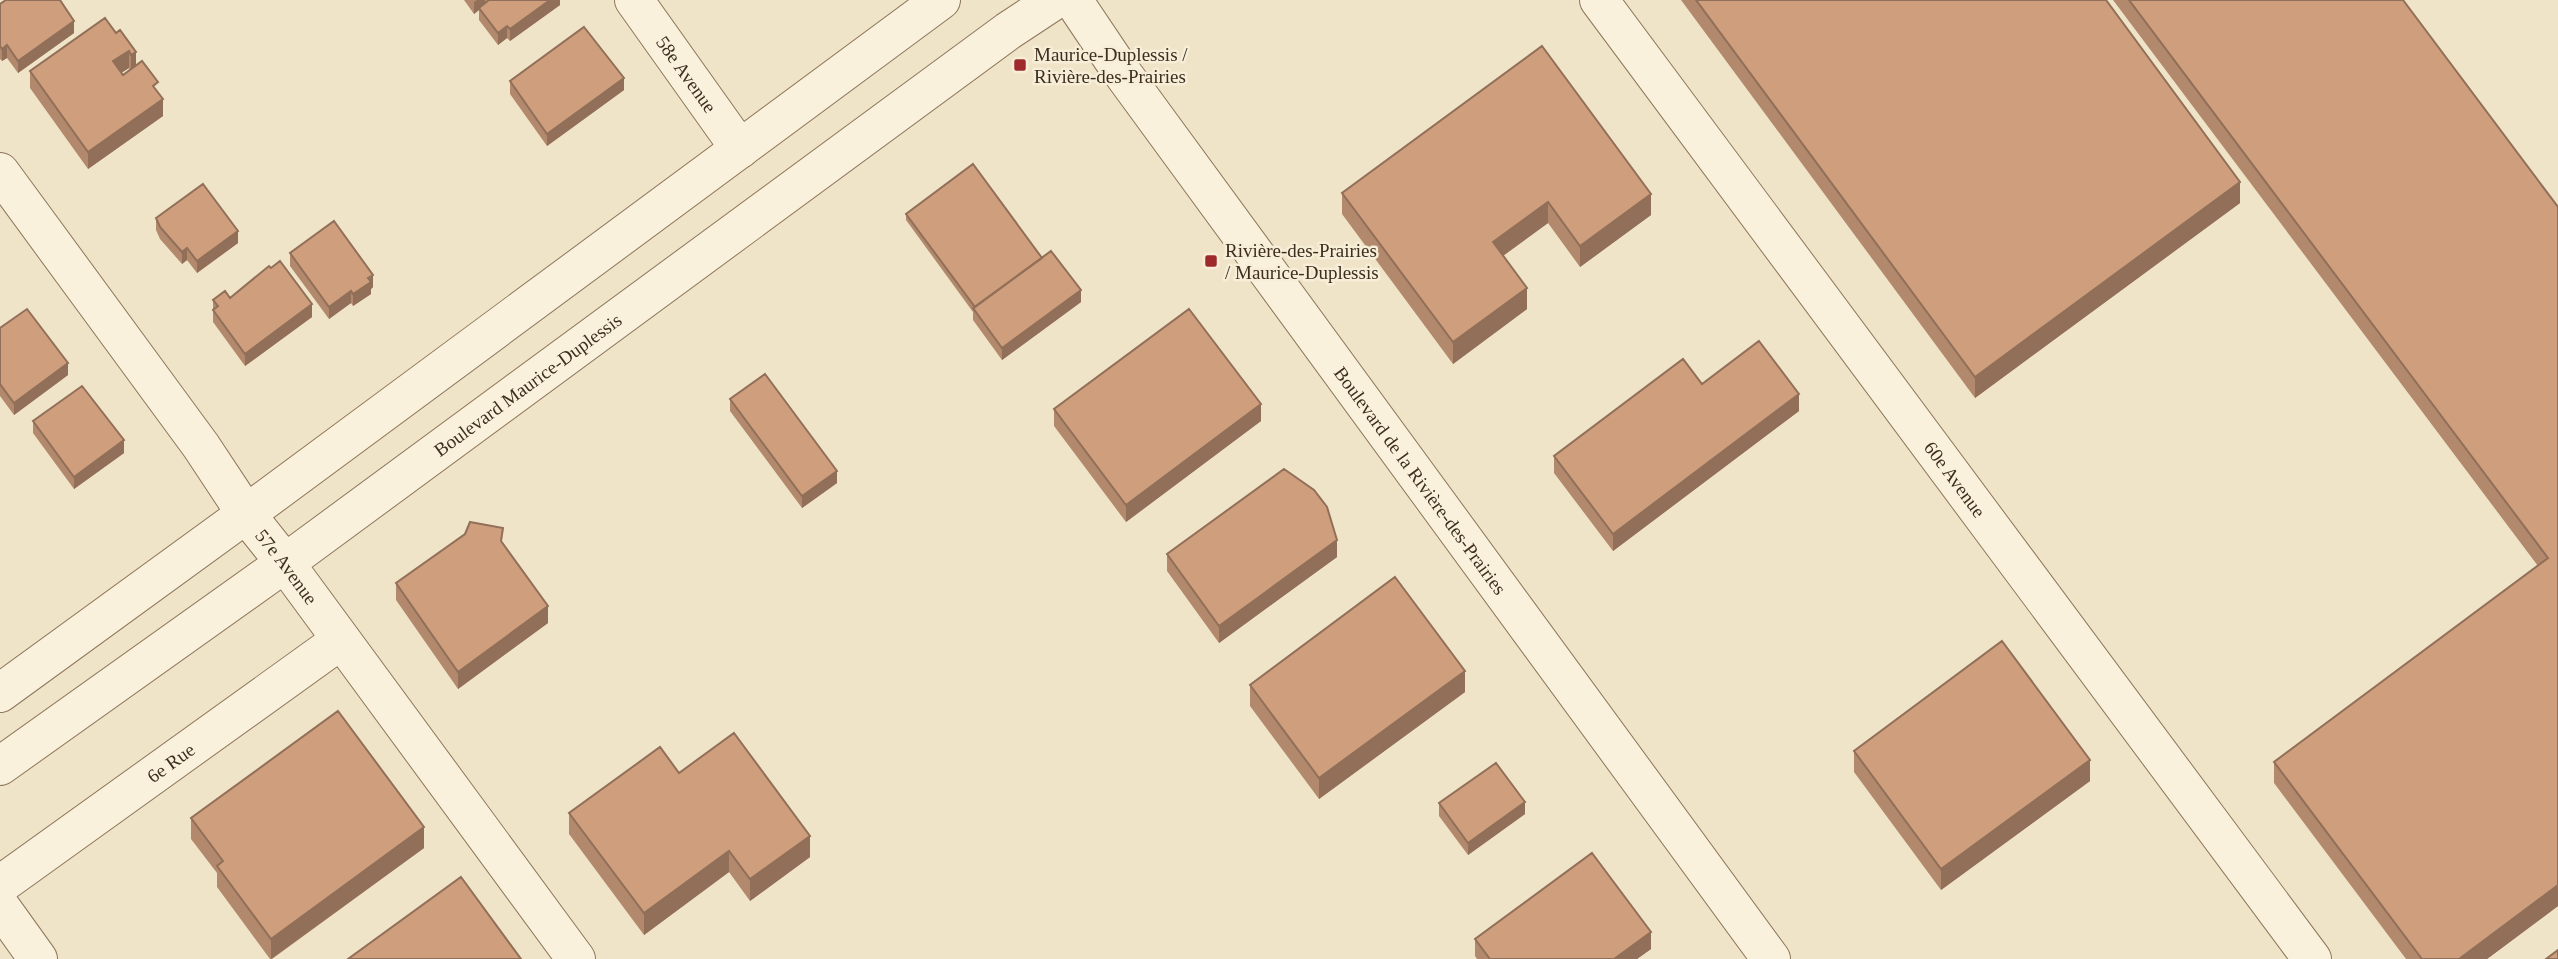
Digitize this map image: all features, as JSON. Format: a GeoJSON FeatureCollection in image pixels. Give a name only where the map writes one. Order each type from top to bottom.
{"type":"FeatureCollection","features":[{"type":"Feature","properties":{"kind":"street","name":"58e Avenue"},"geometry":{"type":"LineString","coordinates":[[634,0],[740,149]]}},
{"type":"Feature","properties":{"kind":"street"},"geometry":{"type":"LineString","coordinates":[[0,693],[941,0]]}},
{"type":"Feature","properties":{"kind":"street","name":"Boulevard Maurice-Duplessis"},"geometry":{"type":"LineString","coordinates":[[0,766],[285,563],[1008,31],[1055,0]]}},
{"type":"Feature","properties":{"kind":"street","name":"Boulevard de la Rivière-des-Prairies"},"geometry":{"type":"LineString","coordinates":[[1073,0],[1118,67],[1771,959]]}},
{"type":"Feature","properties":{"kind":"street","name":"60e Avenue"},"geometry":{"type":"LineString","coordinates":[[1599,0],[2312,959]]}},
{"type":"Feature","properties":{"kind":"street","name":"57e Avenue"},"geometry":{"type":"LineString","coordinates":[[0,172],[201,446],[246,514],[285,563],[576,959]]}},
{"type":"Feature","properties":{"kind":"street","name":"6e Rue"},"geometry":{"type":"LineString","coordinates":[[0,885],[341,640]]}},
{"type":"Feature","properties":{"kind":"street"},"geometry":{"type":"LineString","coordinates":[[0,906],[38,959]]}},
{"type":"Feature","properties":{"kind":"building"},"geometry":{"type":"Polygon","coordinates":[[[6,0],[60,0],[74,21],[18,61],[7,45],[2,49],[0,46],[0,4],[6,0]]]}},
{"type":"Feature","properties":{"kind":"building"},"geometry":{"type":"Polygon","coordinates":[[[489,0],[550,0],[510,29],[507,26],[498,33],[479,8],[489,0]]]}},
{"type":"Feature","properties":{"kind":"building"},"geometry":{"type":"Polygon","coordinates":[[[1696,0],[2106,0],[2240,182],[1975,377],[1696,0]]]}},
{"type":"Feature","properties":{"kind":"building"},"geometry":{"type":"Polygon","coordinates":[[[2129,0],[2403,0],[2558,207],[2558,885],[2459,959],[2422,959],[2274,762],[2548,558],[2129,0]]]}},
{"type":"Feature","properties":{"kind":"building"},"geometry":{"type":"Polygon","coordinates":[[[105,18],[116,33],[120,30],[136,52],[131,55],[129,51],[113,61],[123,75],[142,61],[158,82],[153,86],[163,99],[88,152],[30,71],[105,18]]]}},
{"type":"Feature","properties":{"kind":"building"},"geometry":{"type":"Polygon","coordinates":[[[584,27],[624,78],[547,134],[510,81],[584,27]]]}},
{"type":"Feature","properties":{"kind":"building"},"geometry":{"type":"Polygon","coordinates":[[[1542,46],[1651,194],[1580,246],[1548,202],[1493,242],[1527,288],[1453,342],[1342,193],[1542,46]]]}},
{"type":"Feature","properties":{"kind":"building"},"geometry":{"type":"Polygon","coordinates":[[[973,164],[1042,258],[975,307],[906,214],[973,164]]]}},
{"type":"Feature","properties":{"kind":"building"},"geometry":{"type":"Polygon","coordinates":[[[203,184],[238,231],[197,261],[187,248],[182,252],[160,227],[156,218],[203,184]]]}},
{"type":"Feature","properties":{"kind":"building"},"geometry":{"type":"Polygon","coordinates":[[[334,221],[373,275],[368,278],[371,282],[353,294],[351,291],[329,307],[290,253],[334,221]]]}},
{"type":"Feature","properties":{"kind":"building"},"geometry":{"type":"Polygon","coordinates":[[[1051,251],[1081,290],[1002,348],[973,308],[1051,251]]]}},
{"type":"Feature","properties":{"kind":"building"},"geometry":{"type":"Polygon","coordinates":[[[280,261],[312,304],[245,354],[213,310],[218,306],[213,300],[225,291],[230,298],[269,266],[271,268],[280,261]]]}},
{"type":"Feature","properties":{"kind":"building"},"geometry":{"type":"Polygon","coordinates":[[[27,309],[68,363],[14,403],[0,384],[0,328],[27,309]]]}},
{"type":"Feature","properties":{"kind":"building"},"geometry":{"type":"Polygon","coordinates":[[[1189,309],[1261,404],[1126,505],[1054,409],[1189,309]]]}},
{"type":"Feature","properties":{"kind":"building"},"geometry":{"type":"Polygon","coordinates":[[[1759,341],[1799,394],[1613,534],[1554,456],[1683,359],[1702,384],[1759,341]]]}},
{"type":"Feature","properties":{"kind":"building"},"geometry":{"type":"Polygon","coordinates":[[[765,374],[837,471],[802,496],[730,399],[765,374]]]}},
{"type":"Feature","properties":{"kind":"building"},"geometry":{"type":"Polygon","coordinates":[[[82,386],[124,440],[74,477],[33,421],[82,386]]]}},
{"type":"Feature","properties":{"kind":"building"},"geometry":{"type":"Polygon","coordinates":[[[1284,469],[1314,490],[1327,507],[1337,540],[1219,626],[1167,554],[1284,469]]]}},
{"type":"Feature","properties":{"kind":"building"},"geometry":{"type":"Polygon","coordinates":[[[470,522],[503,528],[501,541],[548,606],[458,672],[396,583],[465,534],[470,522]]]}},
{"type":"Feature","properties":{"kind":"building"},"geometry":{"type":"Polygon","coordinates":[[[1395,577],[1465,671],[1319,778],[1250,685],[1395,577]]]}},
{"type":"Feature","properties":{"kind":"building"},"geometry":{"type":"Polygon","coordinates":[[[2002,641],[2090,760],[1941,869],[1854,751],[2002,641]]]}},
{"type":"Feature","properties":{"kind":"building"},"geometry":{"type":"Polygon","coordinates":[[[338,711],[424,827],[271,939],[217,866],[223,861],[191,818],[338,711]]]}},
{"type":"Feature","properties":{"kind":"building"},"geometry":{"type":"Polygon","coordinates":[[[734,733],[810,836],[750,879],[729,851],[644,913],[569,813],[660,747],[679,773],[734,733]]]}},
{"type":"Feature","properties":{"kind":"building"},"geometry":{"type":"Polygon","coordinates":[[[1496,763],[1525,802],[1468,843],[1439,803],[1496,763]]]}},
{"type":"Feature","properties":{"kind":"building"},"geometry":{"type":"Polygon","coordinates":[[[1592,853],[1651,932],[1614,959],[1490,959],[1475,939],[1592,853]]]}},
{"type":"Feature","properties":{"kind":"building"},"geometry":{"type":"Polygon","coordinates":[[[461,877],[521,959],[348,959],[461,877]]]}},
{"type":"Feature","properties":{"kind":"building"},"geometry":{"type":"Polygon","coordinates":[[[2558,950],[2558,959],[2546,959],[2558,950]]]}},
{"type":"Feature","properties":{"kind":"place","name":"Maurice-Duplessis / Rivière-des-Prairies"},"geometry":{"type":"Point","coordinates":[1020,65]}},
{"type":"Feature","properties":{"kind":"place","name":"Rivière-des-Prairies / Maurice-Duplessis"},"geometry":{"type":"Point","coordinates":[1211,261]}}]}
